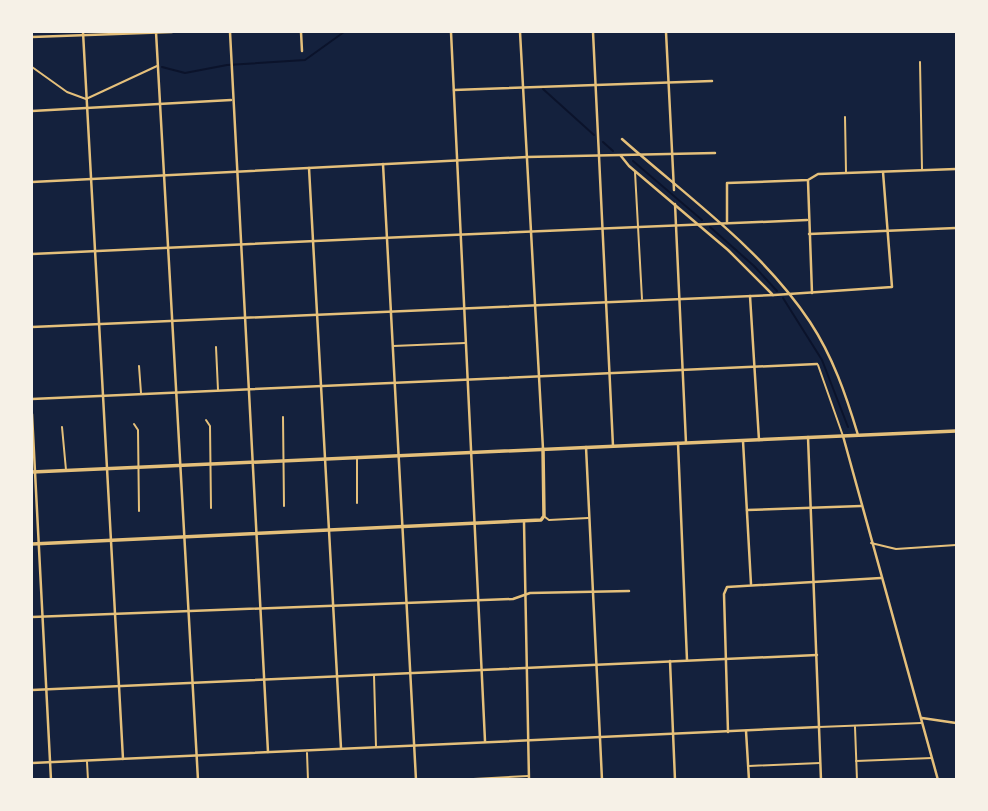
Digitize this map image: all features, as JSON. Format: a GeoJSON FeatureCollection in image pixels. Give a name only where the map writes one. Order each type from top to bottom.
{"type":"FeatureCollection","features":[{"type":"Feature","properties":{"kind":"main road"},"geometry":{"type":"LineString","coordinates":[[33,472],[957,431]]}},
{"type":"Feature","properties":{"kind":"main road"},"geometry":{"type":"LineString","coordinates":[[32,544],[524,522],[544,516],[543,449]]}},
{"type":"Feature","properties":{"kind":"street"},"geometry":{"type":"LineString","coordinates":[[156,32],[198,779]]}},
{"type":"Feature","properties":{"kind":"street"},"geometry":{"type":"LineString","coordinates":[[32,37],[83,33],[172,32]]}},
{"type":"Feature","properties":{"kind":"street"},"geometry":{"type":"LineString","coordinates":[[230,32],[235,171],[250,390],[268,752]]}},
{"type":"Feature","properties":{"kind":"street"},"geometry":{"type":"LineString","coordinates":[[301,32],[302,51]]}},
{"type":"Feature","properties":{"kind":"street"},"geometry":{"type":"LineString","coordinates":[[451,32],[485,743]]}},
{"type":"Feature","properties":{"kind":"street"},"geometry":{"type":"LineString","coordinates":[[520,32],[543,449]]}},
{"type":"Feature","properties":{"kind":"street"},"geometry":{"type":"LineString","coordinates":[[593,32],[605,227],[613,446]]}},
{"type":"Feature","properties":{"kind":"street"},"geometry":{"type":"LineString","coordinates":[[666,32],[674,190]]}},
{"type":"Feature","properties":{"kind":"street"},"geometry":{"type":"LineString","coordinates":[[83,33],[105,396],[122,760]]}},
{"type":"Feature","properties":{"kind":"street"},"geometry":{"type":"LineString","coordinates":[[453,90],[712,81]]}},
{"type":"Feature","properties":{"kind":"street"},"geometry":{"type":"LineString","coordinates":[[32,111],[232,100]]}},
{"type":"Feature","properties":{"kind":"street"},"geometry":{"type":"LineString","coordinates":[[622,139],[718,222],[790,295],[826,349],[843,387],[858,435]]}},
{"type":"Feature","properties":{"kind":"street"},"geometry":{"type":"LineString","coordinates":[[32,182],[527,157],[715,153]]}},
{"type":"Feature","properties":{"kind":"street"},"geometry":{"type":"LineString","coordinates":[[621,156],[635,171],[697,222],[774,295]]}},
{"type":"Feature","properties":{"kind":"street"},"geometry":{"type":"LineString","coordinates":[[383,164],[416,779]]}},
{"type":"Feature","properties":{"kind":"street"},"geometry":{"type":"LineString","coordinates":[[309,167],[341,749]]}},
{"type":"Feature","properties":{"kind":"street"},"geometry":{"type":"LineString","coordinates":[[727,223],[727,183],[808,180],[818,174],[957,169]]}},
{"type":"Feature","properties":{"kind":"street"},"geometry":{"type":"LineString","coordinates":[[32,327],[790,295],[892,287],[883,172]]}},
{"type":"Feature","properties":{"kind":"street"},"geometry":{"type":"LineString","coordinates":[[808,180],[807,220],[812,293]]}},
{"type":"Feature","properties":{"kind":"street"},"geometry":{"type":"LineString","coordinates":[[675,204],[686,443]]}},
{"type":"Feature","properties":{"kind":"street"},"geometry":{"type":"LineString","coordinates":[[32,254],[386,240],[697,222],[807,220]]}},
{"type":"Feature","properties":{"kind":"street"},"geometry":{"type":"LineString","coordinates":[[809,234],[957,228]]}},
{"type":"Feature","properties":{"kind":"street"},"geometry":{"type":"LineString","coordinates":[[750,296],[759,440]]}},
{"type":"Feature","properties":{"kind":"street"},"geometry":{"type":"LineString","coordinates":[[32,399],[817,364]]}},
{"type":"Feature","properties":{"kind":"street"},"geometry":{"type":"LineString","coordinates":[[32,414],[51,779]]}},
{"type":"Feature","properties":{"kind":"street"},"geometry":{"type":"LineString","coordinates":[[843,436],[938,779]]}},
{"type":"Feature","properties":{"kind":"street"},"geometry":{"type":"LineString","coordinates":[[808,437],[821,779]]}},
{"type":"Feature","properties":{"kind":"street"},"geometry":{"type":"LineString","coordinates":[[743,440],[751,584]]}},
{"type":"Feature","properties":{"kind":"street"},"geometry":{"type":"LineString","coordinates":[[678,443],[687,660]]}},
{"type":"Feature","properties":{"kind":"street"},"geometry":{"type":"LineString","coordinates":[[586,447],[602,779]]}},
{"type":"Feature","properties":{"kind":"street"},"geometry":{"type":"LineString","coordinates":[[747,510],[861,506]]}},
{"type":"Feature","properties":{"kind":"street"},"geometry":{"type":"LineString","coordinates":[[524,522],[524,668],[529,778]]}},
{"type":"Feature","properties":{"kind":"street"},"geometry":{"type":"LineString","coordinates":[[728,732],[724,591],[727,587],[881,579]]}},
{"type":"Feature","properties":{"kind":"street"},"geometry":{"type":"LineString","coordinates":[[32,617],[513,599],[523,596],[629,591]]}},
{"type":"Feature","properties":{"kind":"street"},"geometry":{"type":"LineString","coordinates":[[32,690],[817,655]]}},
{"type":"Feature","properties":{"kind":"street"},"geometry":{"type":"LineString","coordinates":[[670,661],[675,779]]}},
{"type":"Feature","properties":{"kind":"street"},"geometry":{"type":"LineString","coordinates":[[921,717],[957,723]]}},
{"type":"Feature","properties":{"kind":"street"},"geometry":{"type":"LineString","coordinates":[[32,763],[819,727]]}},
{"type":"Feature","properties":{"kind":"street"},"geometry":{"type":"LineString","coordinates":[[746,732],[749,779]]}},
{"type":"Feature","properties":{"kind":"lane"},"geometry":{"type":"LineString","coordinates":[[920,62],[922,170]]}},
{"type":"Feature","properties":{"kind":"lane"},"geometry":{"type":"LineString","coordinates":[[32,67],[67,92],[86,99],[157,66]]}},
{"type":"Feature","properties":{"kind":"lane"},"geometry":{"type":"LineString","coordinates":[[845,117],[846,173]]}},
{"type":"Feature","properties":{"kind":"lane"},"geometry":{"type":"LineString","coordinates":[[635,171],[642,300]]}},
{"type":"Feature","properties":{"kind":"lane"},"geometry":{"type":"LineString","coordinates":[[392,346],[466,343]]}},
{"type":"Feature","properties":{"kind":"lane"},"geometry":{"type":"LineString","coordinates":[[216,348],[218,391]]}},
{"type":"Feature","properties":{"kind":"lane"},"geometry":{"type":"LineString","coordinates":[[817,364],[843,436]]}},
{"type":"Feature","properties":{"kind":"lane"},"geometry":{"type":"LineString","coordinates":[[139,366],[141,394]]}},
{"type":"Feature","properties":{"kind":"lane"},"geometry":{"type":"LineString","coordinates":[[283,417],[284,506]]}},
{"type":"Feature","properties":{"kind":"lane"},"geometry":{"type":"LineString","coordinates":[[206,420],[210,426],[211,508]]}},
{"type":"Feature","properties":{"kind":"lane"},"geometry":{"type":"LineString","coordinates":[[134,424],[138,429],[139,510]]}},
{"type":"Feature","properties":{"kind":"lane"},"geometry":{"type":"LineString","coordinates":[[62,427],[66,470]]}},
{"type":"Feature","properties":{"kind":"lane"},"geometry":{"type":"LineString","coordinates":[[356,458],[357,503]]}},
{"type":"Feature","properties":{"kind":"lane"},"geometry":{"type":"LineString","coordinates":[[544,516],[549,520],[588,518]]}},
{"type":"Feature","properties":{"kind":"lane"},"geometry":{"type":"LineString","coordinates":[[871,543],[896,549],[957,545]]}},
{"type":"Feature","properties":{"kind":"lane"},"geometry":{"type":"LineString","coordinates":[[374,675],[377,748]]}},
{"type":"Feature","properties":{"kind":"lane"},"geometry":{"type":"LineString","coordinates":[[819,727],[922,723]]}},
{"type":"Feature","properties":{"kind":"lane"},"geometry":{"type":"LineString","coordinates":[[855,726],[858,779]]}},
{"type":"Feature","properties":{"kind":"lane"},"geometry":{"type":"LineString","coordinates":[[307,751],[308,779]]}},
{"type":"Feature","properties":{"kind":"lane"},"geometry":{"type":"LineString","coordinates":[[856,761],[932,758]]}},
{"type":"Feature","properties":{"kind":"lane"},"geometry":{"type":"LineString","coordinates":[[87,761],[88,779]]}},
{"type":"Feature","properties":{"kind":"lane"},"geometry":{"type":"LineString","coordinates":[[748,766],[820,763]]}},
{"type":"Feature","properties":{"kind":"lane"},"geometry":{"type":"LineString","coordinates":[[456,779],[529,778]]}},
{"type":"Feature","properties":{"kind":"waterway"},"geometry":{"type":"LineString","coordinates":[[162,67],[185,73],[227,65],[305,60],[344,32]]}},
{"type":"Feature","properties":{"kind":"waterway"},"geometry":{"type":"LineString","coordinates":[[543,89],[594,135]]}},
{"type":"Feature","properties":{"kind":"waterway"},"geometry":{"type":"LineString","coordinates":[[603,142],[613,151]]}},
{"type":"Feature","properties":{"kind":"waterway"},"geometry":{"type":"LineString","coordinates":[[633,161],[702,220]]}},
{"type":"Feature","properties":{"kind":"waterway"},"geometry":{"type":"LineString","coordinates":[[710,227],[754,266],[777,291]]}},
{"type":"Feature","properties":{"kind":"waterway"},"geometry":{"type":"LineString","coordinates":[[783,298],[822,360],[848,427]]}}]}
